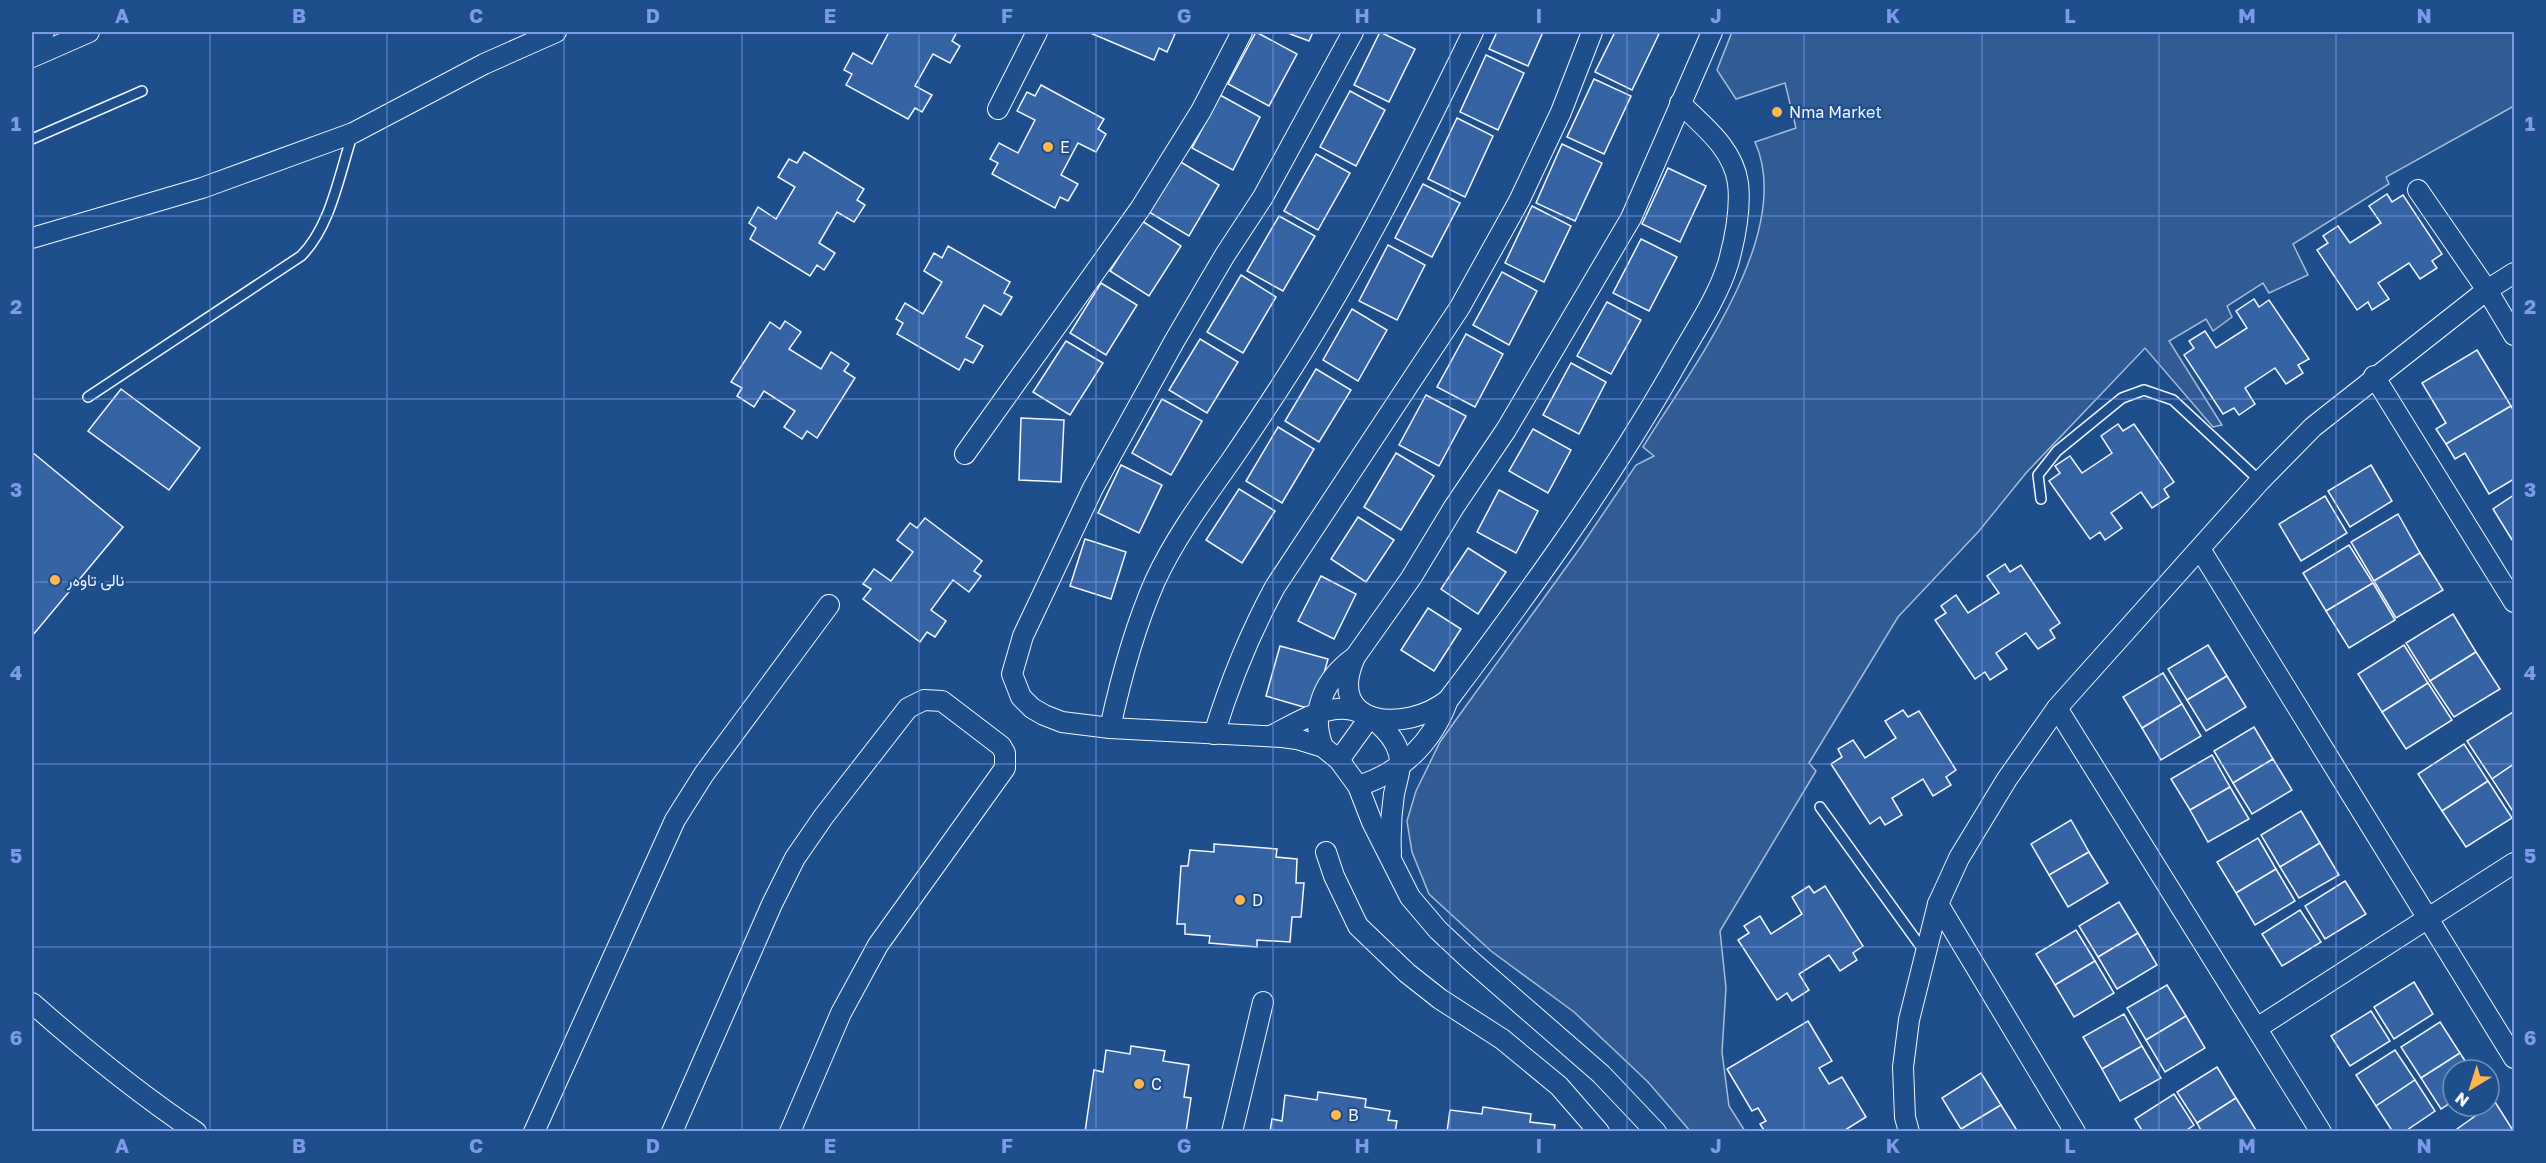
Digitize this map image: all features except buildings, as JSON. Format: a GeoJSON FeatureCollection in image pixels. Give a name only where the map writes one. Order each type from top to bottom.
{"type":"FeatureCollection","features":[{"type":"Feature","properties":{"kind":"street"},"geometry":{"type":"LineString","coordinates":[[32,47],[44,32]]}},
{"type":"Feature","properties":{"kind":"street"},"geometry":{"type":"LineString","coordinates":[[32,57],[88,32]]}},
{"type":"Feature","properties":{"kind":"street"},"geometry":{"type":"LineString","coordinates":[[32,238],[202,188],[353,133],[484,64],[556,32]]}},
{"type":"Feature","properties":{"kind":"street"},"geometry":{"type":"LineString","coordinates":[[998,109],[1036,32]]}},
{"type":"Feature","properties":{"kind":"street"},"geometry":{"type":"LineString","coordinates":[[965,454],[1140,209],[1201,111],[1242,32]]}},
{"type":"Feature","properties":{"kind":"street"},"geometry":{"type":"LineString","coordinates":[[1353,32],[1268,188],[1181,330],[1098,478],[1023,636],[1012,674],[1026,702],[1044,715],[1062,722],[1110,728],[1297,739],[1323,747],[1339,760],[1358,786],[1372,822],[1410,897],[1438,930],[1601,1074],[1656,1131]]}},
{"type":"Feature","properties":{"kind":"street"},"geometry":{"type":"LineString","coordinates":[[1110,728],[1124,666],[1138,622],[1156,579],[1178,538],[1259,420],[1352,270],[1473,32]]}},
{"type":"Feature","properties":{"kind":"street"},"geometry":{"type":"LineString","coordinates":[[1214,734],[1229,685],[1250,634],[1275,587],[1460,307],[1519,201],[1561,112],[1592,32]]}},
{"type":"Feature","properties":{"kind":"street"},"geometry":{"type":"LineString","coordinates":[[1391,856],[1392,811],[1400,766],[1394,742],[1353,701],[1349,690],[1350,667],[1411,578],[1454,507],[1506,430],[1631,218],[1712,32]]}},
{"type":"Feature","properties":{"kind":"street"},"geometry":{"type":"LineString","coordinates":[[1268,738],[1318,712],[1344,709],[1383,721],[1411,719],[1437,709],[1448,700],[1543,574],[1592,502],[1690,338],[1727,266],[1736,228],[1738,182],[1730,158],[1716,138],[1680,104]]}},
{"type":"Feature","properties":{"kind":"street"},"geometry":{"type":"LineString","coordinates":[[2418,190],[2487,290],[2514,334]]}},
{"type":"Feature","properties":{"kind":"street"},"geometry":{"type":"LineString","coordinates":[[1909,1131],[1905,1117],[1904,1067],[1909,1020],[1924,952],[1938,904],[1959,858],[2001,789],[2057,708],[2260,481],[2313,427],[2374,376],[2487,290],[2514,273]]}},
{"type":"Feature","properties":{"kind":"street"},"geometry":{"type":"LineString","coordinates":[[2374,376],[2514,602]]}},
{"type":"Feature","properties":{"kind":"street"},"geometry":{"type":"LineString","coordinates":[[2200,549],[2514,1058]]}},
{"type":"Feature","properties":{"kind":"street"},"geometry":{"type":"LineString","coordinates":[[534,1131],[675,820],[704,774],[829,605]]}},
{"type":"Feature","properties":{"kind":"street"},"geometry":{"type":"LineString","coordinates":[[1323,747],[1319,737],[1318,712],[1322,695],[1329,680],[1355,657]]}},
{"type":"Feature","properties":{"kind":"street"},"geometry":{"type":"LineString","coordinates":[[672,1131],[772,904],[795,858],[819,823],[908,708],[924,700],[942,701],[1001,746],[1005,753],[1005,768],[878,945],[841,1013],[790,1131]]}},
{"type":"Feature","properties":{"kind":"street"},"geometry":{"type":"LineString","coordinates":[[1358,786],[1381,778],[1400,766],[1425,742],[1439,722],[1448,700]]}},
{"type":"Feature","properties":{"kind":"street"},"geometry":{"type":"LineString","coordinates":[[2057,708],[2321,1131]]}},
{"type":"Feature","properties":{"kind":"street"},"geometry":{"type":"LineString","coordinates":[[1339,760],[1370,717]]}},
{"type":"Feature","properties":{"kind":"street"},"geometry":{"type":"LineString","coordinates":[[1326,852],[1334,876],[1358,926],[1407,973],[1440,999],[1502,1039],[1560,1086],[1598,1131]]}},
{"type":"Feature","properties":{"kind":"street"},"geometry":{"type":"LineString","coordinates":[[2256,1028],[2514,863]]}},
{"type":"Feature","properties":{"kind":"street"},"geometry":{"type":"LineString","coordinates":[[1938,904],[2075,1131]]}},
{"type":"Feature","properties":{"kind":"street"},"geometry":{"type":"LineString","coordinates":[[1232,1131],[1263,1002]]}},
{"type":"Feature","properties":{"kind":"street"},"geometry":{"type":"LineString","coordinates":[[32,1003],[93,1056],[152,1102],[196,1131]]}},
{"type":"Feature","properties":{"kind":"lane"},"geometry":{"type":"LineString","coordinates":[[32,140],[142,91]]}},
{"type":"Feature","properties":{"kind":"lane"},"geometry":{"type":"LineString","coordinates":[[88,397],[301,256],[311,246],[323,227],[353,133]]}},
{"type":"Feature","properties":{"kind":"lane"},"geometry":{"type":"LineString","coordinates":[[2042,499],[2038,476],[2057,451],[2122,398],[2144,390],[2173,400],[2260,481]]}},
{"type":"Feature","properties":{"kind":"lane"},"geometry":{"type":"LineString","coordinates":[[1820,807],[1924,952]]}},
{"type":"Feature","properties":{"kind":"shaded area"},"geometry":{"type":"Polygon","coordinates":[[[1732,32],[2514,32],[2514,106],[2386,177],[2389,184],[2293,244],[2308,275],[2269,293],[2263,283],[2227,306],[2232,317],[2213,331],[2206,319],[2169,341],[2222,425],[2213,427],[2145,348],[2026,473],[1979,531],[1898,617],[1809,763],[1816,771],[1720,931],[1726,988],[1722,1052],[1729,1106],[1745,1131],[1691,1132],[1648,1082],[1574,1012],[1491,951],[1429,894],[1412,852],[1407,821],[1416,791],[1440,742],[1580,548],[1636,465],[1654,456],[1643,447],[1710,341],[1750,259],[1761,218],[1764,178],[1755,142],[1796,128],[1785,83],[1736,99],[1717,70],[1732,32]]]}},
{"type":"Feature","properties":{"kind":"place","name":"Nma Market"},"geometry":{"type":"Point","coordinates":[1777,112]}},
{"type":"Feature","properties":{"kind":"place","name":"E"},"geometry":{"type":"Point","coordinates":[1048,147]}},
{"type":"Feature","properties":{"kind":"place","name":"نالی تاوەر"},"geometry":{"type":"Point","coordinates":[55,580]}},
{"type":"Feature","properties":{"kind":"place","name":"D"},"geometry":{"type":"Point","coordinates":[1240,900]}},
{"type":"Feature","properties":{"kind":"place","name":"C"},"geometry":{"type":"Point","coordinates":[1139,1084]}},
{"type":"Feature","properties":{"kind":"place","name":"B"},"geometry":{"type":"Point","coordinates":[1336,1115]}}]}
